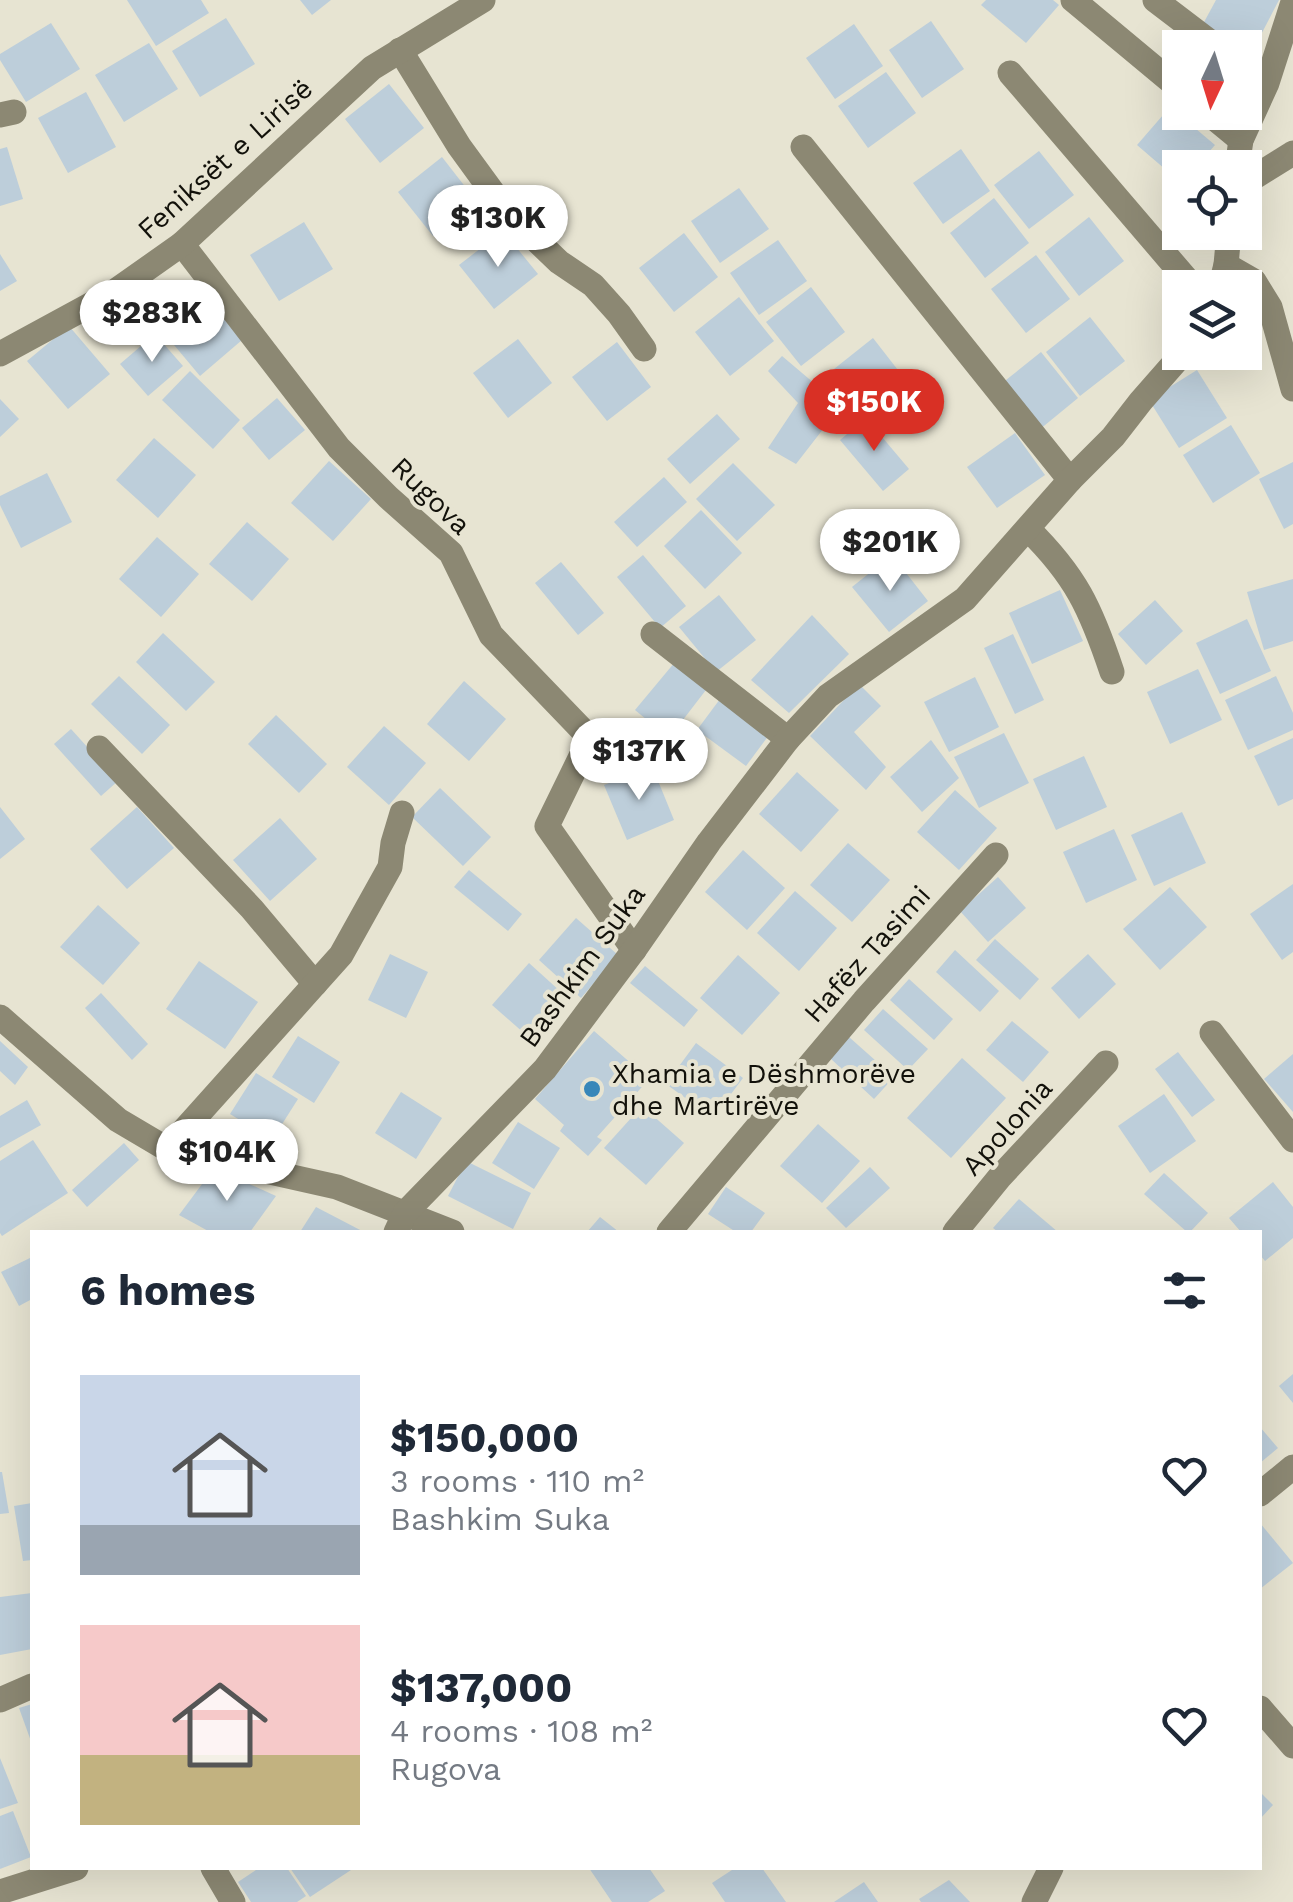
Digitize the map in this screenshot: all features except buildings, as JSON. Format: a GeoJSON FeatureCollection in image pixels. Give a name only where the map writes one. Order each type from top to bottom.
{"type":"FeatureCollection","features":[{"type":"Feature","properties":{"kind":"street","name":"Feniksët e Lirisë"},"geometry":{"type":"LineString","coordinates":[[0,354],[114,292],[182,244],[372,68],[483,0]]}},
{"type":"Feature","properties":{"kind":"street"},"geometry":{"type":"LineString","coordinates":[[1073,0],[1162,74]]}},
{"type":"Feature","properties":{"kind":"street"},"geometry":{"type":"LineString","coordinates":[[1154,0],[1194,30]]}},
{"type":"Feature","properties":{"kind":"street"},"geometry":{"type":"LineString","coordinates":[[1239,150],[1267,83],[1293,2]]}},
{"type":"Feature","properties":{"kind":"street"},"geometry":{"type":"LineString","coordinates":[[400,50],[507,212],[559,262],[594,286],[644,349]]}},
{"type":"Feature","properties":{"kind":"street"},"geometry":{"type":"LineString","coordinates":[[1010,73],[1179,270]]}},
{"type":"Feature","properties":{"kind":"street"},"geometry":{"type":"LineString","coordinates":[[1262,79],[1267,83]]}},
{"type":"Feature","properties":{"kind":"street"},"geometry":{"type":"LineString","coordinates":[[1229,130],[1241,140]]}},
{"type":"Feature","properties":{"kind":"street"},"geometry":{"type":"LineString","coordinates":[[803,147],[1070,480]]}},
{"type":"Feature","properties":{"kind":"street"},"geometry":{"type":"LineString","coordinates":[[1262,173],[1293,154]]}},
{"type":"Feature","properties":{"kind":"street","name":"Rugova"},"geometry":{"type":"LineString","coordinates":[[182,244],[339,448],[451,553],[490,635],[590,738],[547,826],[634,950]]}},
{"type":"Feature","properties":{"kind":"street"},"geometry":{"type":"LineString","coordinates":[[1262,294],[1270,307],[1293,389]]}},
{"type":"Feature","properties":{"kind":"street","name":"Bashkim Suka"},"geometry":{"type":"LineString","coordinates":[[401,1223],[545,1068],[788,739],[828,696],[964,600],[1070,480],[1114,437],[1168,370]]}},
{"type":"Feature","properties":{"kind":"street"},"geometry":{"type":"LineString","coordinates":[[1028,529],[1074,582],[1095,621],[1112,672]]}},
{"type":"Feature","properties":{"kind":"street"},"geometry":{"type":"LineString","coordinates":[[653,634],[788,739]]}},
{"type":"Feature","properties":{"kind":"street"},"geometry":{"type":"LineString","coordinates":[[100,748],[252,909],[315,984]]}},
{"type":"Feature","properties":{"kind":"street"},"geometry":{"type":"LineString","coordinates":[[167,1149],[341,956],[390,867],[402,813]]}},
{"type":"Feature","properties":{"kind":"street","name":"Hafëz Tasimi"},"geometry":{"type":"LineString","coordinates":[[670,1230],[864,1000],[996,855]]}},
{"type":"Feature","properties":{"kind":"street"},"geometry":{"type":"LineString","coordinates":[[0,1017],[118,1120],[167,1149],[336,1187],[401,1223],[441,1230]]}},
{"type":"Feature","properties":{"kind":"street"},"geometry":{"type":"LineString","coordinates":[[1212,1033],[1293,1140]]}},
{"type":"Feature","properties":{"kind":"street","name":"Apolonia"},"geometry":{"type":"LineString","coordinates":[[958,1230],[998,1178],[1106,1064]]}},
{"type":"Feature","properties":{"kind":"street"},"geometry":{"type":"LineString","coordinates":[[1262,1492],[1293,1467]]}},
{"type":"Feature","properties":{"kind":"street"},"geometry":{"type":"LineString","coordinates":[[0,1700],[30,1687]]}},
{"type":"Feature","properties":{"kind":"street"},"geometry":{"type":"LineString","coordinates":[[1262,1710],[1293,1745]]}},
{"type":"Feature","properties":{"kind":"street"},"geometry":{"type":"LineString","coordinates":[[0,1892],[70,1870]]}},
{"type":"Feature","properties":{"kind":"street"},"geometry":{"type":"LineString","coordinates":[[213,1870],[233,1902]]}},
{"type":"Feature","properties":{"kind":"street"},"geometry":{"type":"LineString","coordinates":[[1034,1902],[1050,1870]]}},
{"type":"Feature","properties":{"kind":"place","name":"Xhamia e Dëshmorëve dhe Martirëve"},"geometry":{"type":"Point","coordinates":[592,1089]}}]}
